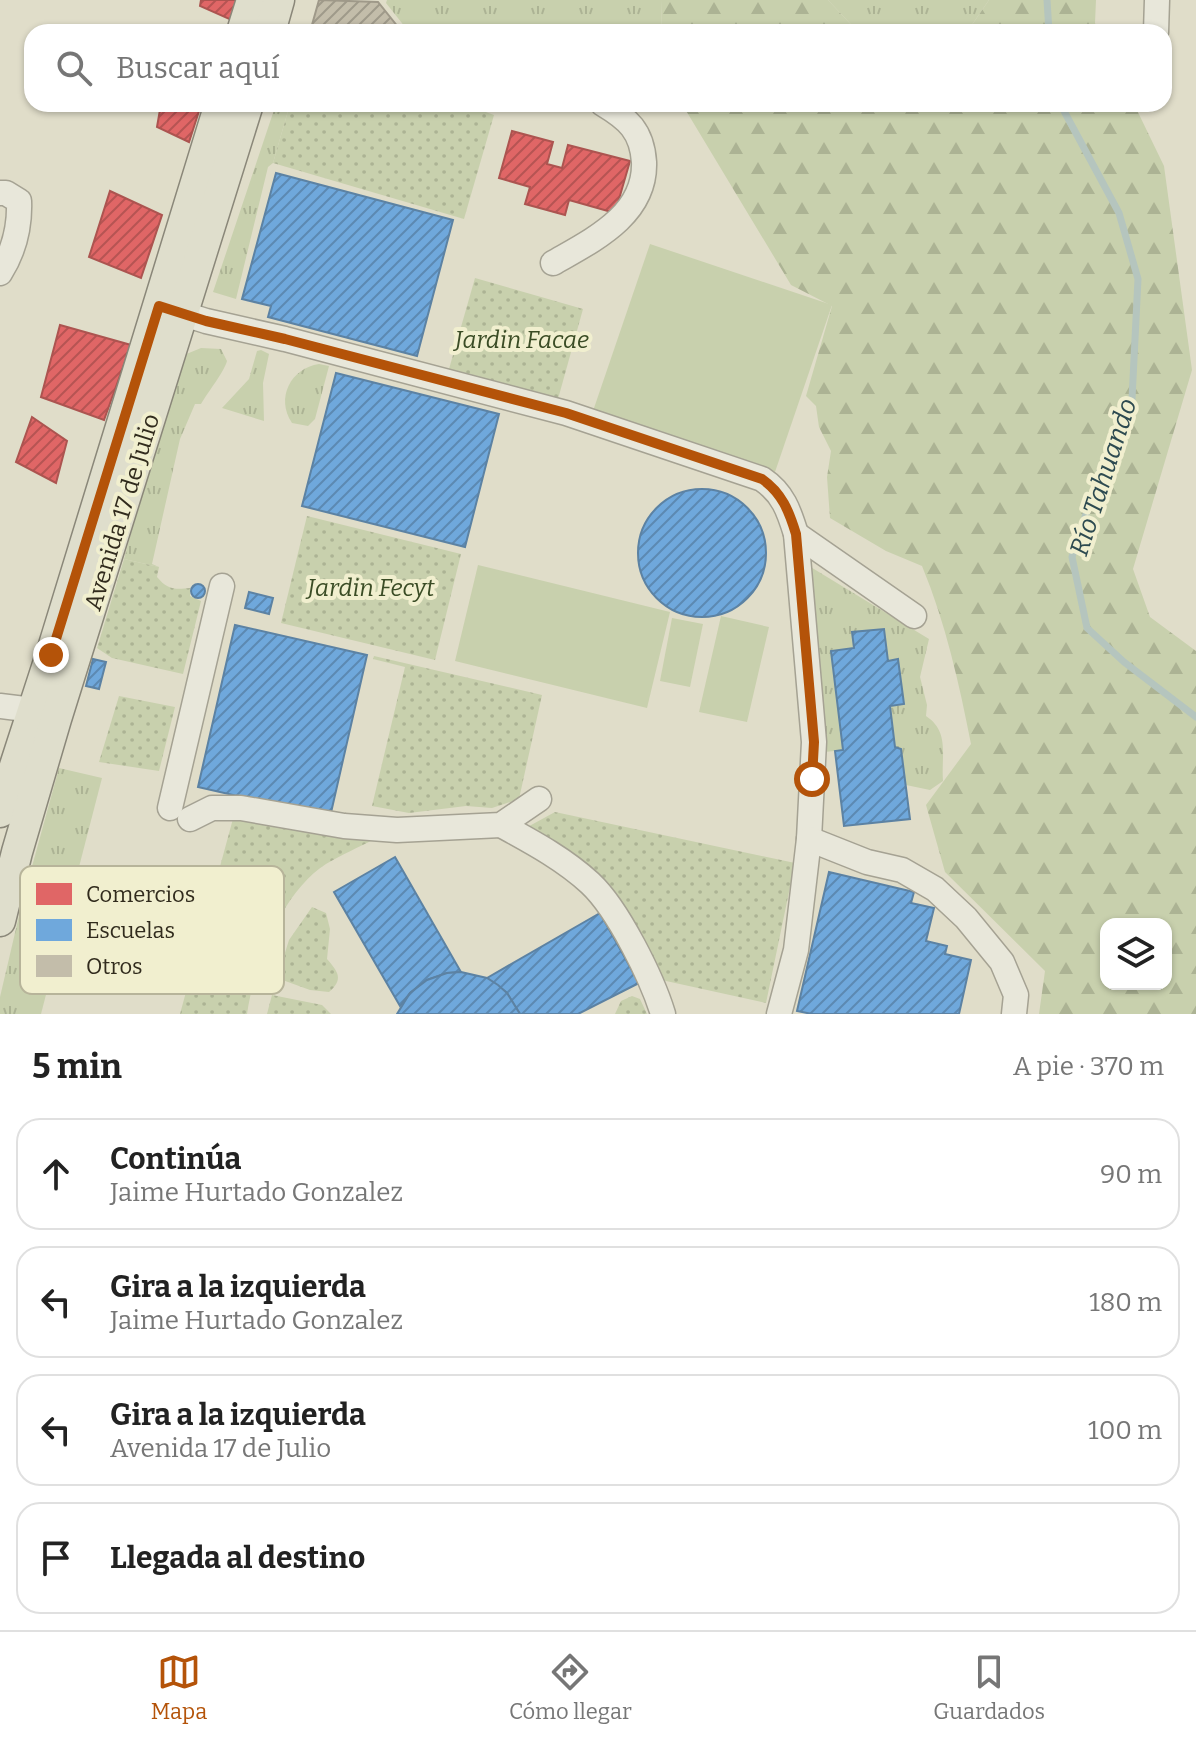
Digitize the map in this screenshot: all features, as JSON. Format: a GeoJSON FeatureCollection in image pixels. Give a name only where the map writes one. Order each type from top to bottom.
{"type":"FeatureCollection","features":[{"type":"Feature","properties":{"kind":"main road"},"geometry":{"type":"LineString","coordinates":[[244,24],[252,0]]}},
{"type":"Feature","properties":{"kind":"main road"},"geometry":{"type":"LineString","coordinates":[[272,24],[279,0]]}},
{"type":"Feature","properties":{"kind":"main road","name":"Avenida 17 de Julio"},"geometry":{"type":"LineString","coordinates":[[171,310],[218,112]]}},
{"type":"Feature","properties":{"kind":"main road","name":"Avenida 17 de Julio"},"geometry":{"type":"LineString","coordinates":[[0,921],[45,715],[171,310],[245,112]]}},
{"type":"Feature","properties":{"kind":"main road","name":"Avenida 17 de Julio"},"geometry":{"type":"LineString","coordinates":[[0,812],[45,715]]}},
{"type":"Feature","properties":{"kind":"street"},"geometry":{"type":"LineString","coordinates":[[1156,24],[1157,0]]}},
{"type":"Feature","properties":{"kind":"street"},"geometry":{"type":"LineString","coordinates":[[553,263],[604,233],[639,197],[644,178],[638,132],[617,112]]}},
{"type":"Feature","properties":{"kind":"street"},"geometry":{"type":"LineString","coordinates":[[0,193],[19,201],[20,224],[8,261],[0,273]]}},
{"type":"Feature","properties":{"kind":"street"},"geometry":{"type":"LineString","coordinates":[[171,310],[566,413],[762,479],[774,487],[785,502],[796,534],[814,742],[809,839],[796,950],[779,1014]]}},
{"type":"Feature","properties":{"kind":"street"},"geometry":{"type":"LineString","coordinates":[[796,534],[914,616]]}},
{"type":"Feature","properties":{"kind":"street"},"geometry":{"type":"LineString","coordinates":[[222,586],[180,813],[241,808],[344,826],[397,830],[501,825],[539,799]]}},
{"type":"Feature","properties":{"kind":"street"},"geometry":{"type":"LineString","coordinates":[[0,706],[45,715]]}},
{"type":"Feature","properties":{"kind":"street"},"geometry":{"type":"LineString","coordinates":[[501,825],[559,859],[592,885],[634,948],[663,1014]]}},
{"type":"Feature","properties":{"kind":"street"},"geometry":{"type":"LineString","coordinates":[[809,839],[867,862],[902,870],[935,889],[966,918],[1002,962],[1016,995],[1014,1014]]}},
{"type":"Feature","properties":{"kind":"green space"},"geometry":{"type":"Polygon","coordinates":[[[387,0],[662,0],[661,24],[403,24],[386,3],[387,0]]]}},
{"type":"Feature","properties":{"kind":"green space"},"geometry":{"type":"Polygon","coordinates":[[[662,0],[828,0],[850,24],[661,24],[662,0]]]}},
{"type":"Feature","properties":{"kind":"green space"},"geometry":{"type":"Polygon","coordinates":[[[828,0],[989,0],[972,24],[850,24],[828,0]]]}},
{"type":"Feature","properties":{"kind":"green space"},"geometry":{"type":"Polygon","coordinates":[[[989,0],[1096,0],[1095,24],[972,24],[989,0]]]}},
{"type":"Feature","properties":{"kind":"green space"},"geometry":{"type":"Polygon","coordinates":[[[273,112],[288,112],[273,163],[268,167],[236,299],[213,292],[273,112]]]}},
{"type":"Feature","properties":{"kind":"green space"},"geometry":{"type":"Polygon","coordinates":[[[288,112],[486,112],[494,115],[464,219],[273,163],[288,112]]]}},
{"type":"Feature","properties":{"kind":"green space"},"geometry":{"type":"Polygon","coordinates":[[[687,112],[1138,112],[1164,166],[1192,370],[1133,569],[1150,617],[1196,651],[1196,1014],[1039,1014],[1045,971],[945,872],[926,805],[971,744],[951,654],[922,566],[886,551],[830,518],[827,477],[831,451],[819,427],[816,406],[806,396],[832,306],[791,285],[687,112]]]}},
{"type":"Feature","properties":{"kind":"green space"},"geometry":{"type":"Polygon","coordinates":[[[650,244],[832,305],[775,472],[593,411],[650,244]]]}},
{"type":"Feature","properties":{"kind":"green space","name":"Jardin Facae"},"geometry":{"type":"Polygon","coordinates":[[[475,278],[583,309],[558,399],[449,369],[475,278]]]}},
{"type":"Feature","properties":{"kind":"green space"},"geometry":{"type":"Polygon","coordinates":[[[201,348],[221,349],[227,361],[201,404],[195,404],[180,439],[152,564],[159,567],[124,559],[169,392],[184,355],[201,348]]]}},
{"type":"Feature","properties":{"kind":"green space"},"geometry":{"type":"Polygon","coordinates":[[[257,351],[269,354],[263,383],[264,421],[222,408],[249,379],[257,351]]]}},
{"type":"Feature","properties":{"kind":"green space"},"geometry":{"type":"Polygon","coordinates":[[[319,364],[329,366],[315,419],[308,426],[292,423],[285,404],[289,386],[301,371],[319,364]]]}},
{"type":"Feature","properties":{"kind":"green space","name":"Jardin Fecyt"},"geometry":{"type":"Polygon","coordinates":[[[307,516],[461,554],[435,660],[281,623],[307,516]]]}},
{"type":"Feature","properties":{"kind":"green space"},"geometry":{"type":"Polygon","coordinates":[[[124,559],[159,567],[157,577],[164,584],[175,589],[190,588],[190,596],[201,601],[183,674],[112,658],[97,648],[124,559]]]}},
{"type":"Feature","properties":{"kind":"green space"},"geometry":{"type":"Polygon","coordinates":[[[478,565],[670,612],[647,708],[455,661],[478,565]]]}},
{"type":"Feature","properties":{"kind":"green space"},"geometry":{"type":"Polygon","coordinates":[[[809,566],[929,639],[920,677],[927,705],[926,716],[938,729],[943,753],[943,781],[930,790],[906,785],[901,749],[895,747],[890,706],[904,704],[898,660],[888,661],[884,629],[852,632],[854,648],[831,651],[843,750],[825,752],[809,566]]]}},
{"type":"Feature","properties":{"kind":"green space"},"geometry":{"type":"Polygon","coordinates":[[[721,616],[769,627],[747,722],[699,712],[721,616]]]}},
{"type":"Feature","properties":{"kind":"green space"},"geometry":{"type":"Polygon","coordinates":[[[672,618],[703,624],[690,687],[660,681],[672,618]]]}},
{"type":"Feature","properties":{"kind":"green space"},"geometry":{"type":"Polygon","coordinates":[[[374,656],[542,695],[519,799],[492,808],[466,806],[409,813],[372,806],[405,667],[373,659],[374,656]]]}},
{"type":"Feature","properties":{"kind":"green space"},"geometry":{"type":"Polygon","coordinates":[[[119,696],[175,707],[159,771],[99,762],[119,696]]]}},
{"type":"Feature","properties":{"kind":"green space"},"geometry":{"type":"Polygon","coordinates":[[[59,768],[102,778],[79,866],[32,866],[59,768]]]}},
{"type":"Feature","properties":{"kind":"green space"},"geometry":{"type":"Polygon","coordinates":[[[555,812],[795,863],[766,1003],[657,979],[644,953],[522,830],[555,812]]]}},
{"type":"Feature","properties":{"kind":"green space"},"geometry":{"type":"Polygon","coordinates":[[[234,815],[375,839],[326,864],[310,876],[284,911],[284,866],[220,866],[234,815]]]}},
{"type":"Feature","properties":{"kind":"green space"},"geometry":{"type":"Polygon","coordinates":[[[312,907],[326,913],[330,929],[327,959],[338,979],[329,992],[310,990],[284,981],[284,956],[289,940],[312,907]]]}},
{"type":"Feature","properties":{"kind":"green space"},"geometry":{"type":"Polygon","coordinates":[[[20,912],[20,994],[46,994],[41,1014],[0,1014],[0,997],[20,912]]]}},
{"type":"Feature","properties":{"kind":"green space"},"geometry":{"type":"Polygon","coordinates":[[[185,994],[251,994],[247,1014],[180,1014],[185,994]]]}},
{"type":"Feature","properties":{"kind":"green space"},"geometry":{"type":"Polygon","coordinates":[[[272,995],[322,1005],[331,1014],[267,1014],[272,995]]]}},
{"type":"Feature","properties":{"kind":"green space"},"geometry":{"type":"Polygon","coordinates":[[[632,996],[640,999],[647,1014],[615,1014],[621,1001],[632,996]]]}},
{"type":"Feature","properties":{"kind":"building: Comercios"},"geometry":{"type":"Polygon","coordinates":[[[201,0],[243,0],[236,22],[200,6],[201,0]]]}},
{"type":"Feature","properties":{"kind":"building: Comercios"},"geometry":{"type":"Polygon","coordinates":[[[160,112],[199,112],[189,142],[157,127],[160,112]]]}},
{"type":"Feature","properties":{"kind":"building: Comercios"},"geometry":{"type":"Polygon","coordinates":[[[512,131],[553,142],[547,164],[562,168],[568,145],[630,161],[615,213],[569,200],[565,215],[525,204],[530,187],[499,178],[512,131]]]}},
{"type":"Feature","properties":{"kind":"building: Comercios"},"geometry":{"type":"Polygon","coordinates":[[[110,191],[162,215],[141,278],[89,257],[110,191]]]}},
{"type":"Feature","properties":{"kind":"building: Comercios"},"geometry":{"type":"Polygon","coordinates":[[[60,325],[131,345],[104,420],[41,397],[60,325]]]}},
{"type":"Feature","properties":{"kind":"building: Comercios"},"geometry":{"type":"Polygon","coordinates":[[[32,417],[67,441],[56,483],[16,462],[32,417]]]}},
{"type":"Feature","properties":{"kind":"building: Escuelas"},"geometry":{"type":"Polygon","coordinates":[[[276,173],[453,220],[417,356],[268,317],[271,306],[242,299],[276,173]]]}},
{"type":"Feature","properties":{"kind":"building: Escuelas"},"geometry":{"type":"Polygon","coordinates":[[[336,373],[499,414],[465,547],[302,506],[336,373]]]}},
{"type":"Feature","properties":{"kind":"building: Escuelas"},"geometry":{"type":"Polygon","coordinates":[[[702,489],[727,494],[747,508],[761,528],[766,553],[761,578],[747,598],[727,612],[702,617],[677,612],[657,598],[643,578],[638,553],[643,528],[657,508],[677,494],[702,489]]]}},
{"type":"Feature","properties":{"kind":"building: Escuelas"},"geometry":{"type":"Polygon","coordinates":[[[198,584],[205,591],[198,598],[191,591],[198,584]]]}},
{"type":"Feature","properties":{"kind":"building: Escuelas"},"geometry":{"type":"Polygon","coordinates":[[[249,592],[273,598],[269,614],[245,608],[249,592]]]}},
{"type":"Feature","properties":{"kind":"building: Escuelas"},"geometry":{"type":"Polygon","coordinates":[[[235,625],[367,655],[330,817],[198,787],[235,625]]]}},
{"type":"Feature","properties":{"kind":"building: Escuelas"},"geometry":{"type":"Polygon","coordinates":[[[884,629],[888,661],[898,659],[904,704],[890,706],[895,747],[901,749],[910,819],[844,826],[835,751],[843,750],[831,651],[854,648],[852,632],[884,629]]]}},
{"type":"Feature","properties":{"kind":"building: Escuelas"},"geometry":{"type":"Polygon","coordinates":[[[93,659],[106,662],[99,689],[86,686],[93,659]]]}},
{"type":"Feature","properties":{"kind":"building: Escuelas"},"geometry":{"type":"Polygon","coordinates":[[[395,857],[461,972],[427,980],[410,993],[400,1006],[334,892],[395,857]]]}},
{"type":"Feature","properties":{"kind":"building: Escuelas"},"geometry":{"type":"Polygon","coordinates":[[[829,872],[914,892],[911,903],[934,908],[926,941],[947,946],[945,954],[971,960],[959,1014],[812,1014],[797,1011],[829,872]]]}},
{"type":"Feature","properties":{"kind":"building: Escuelas"},"geometry":{"type":"Polygon","coordinates":[[[600,913],[639,983],[578,1014],[520,1014],[507,993],[487,978],[600,913]]]}},
{"type":"Feature","properties":{"kind":"building: Escuelas"},"geometry":{"type":"Polygon","coordinates":[[[461,972],[487,978],[498,985],[520,1014],[397,1014],[410,993],[427,980],[461,972]]]}},
{"type":"Feature","properties":{"kind":"building: Otros"},"geometry":{"type":"Polygon","coordinates":[[[319,0],[378,2],[396,24],[312,24],[319,0]]]}},
{"type":"Feature","properties":{"kind":"waterway","name":"Río Tahuando"},"geometry":{"type":"LineString","coordinates":[[1047,0],[1048,24]]}},
{"type":"Feature","properties":{"kind":"waterway","name":"Río Tahuando"},"geometry":{"type":"LineString","coordinates":[[1065,112],[1119,213],[1138,279],[1132,399],[1101,468],[1072,557],[1087,628],[1124,662],[1196,717]]}},
{"type":"Feature","properties":{"kind":"route"},"geometry":{"type":"LineString","coordinates":[[51,655],[159,306],[206,321],[566,413],[762,479],[774,487],[785,502],[796,534],[814,742],[812,779]]}}]}
